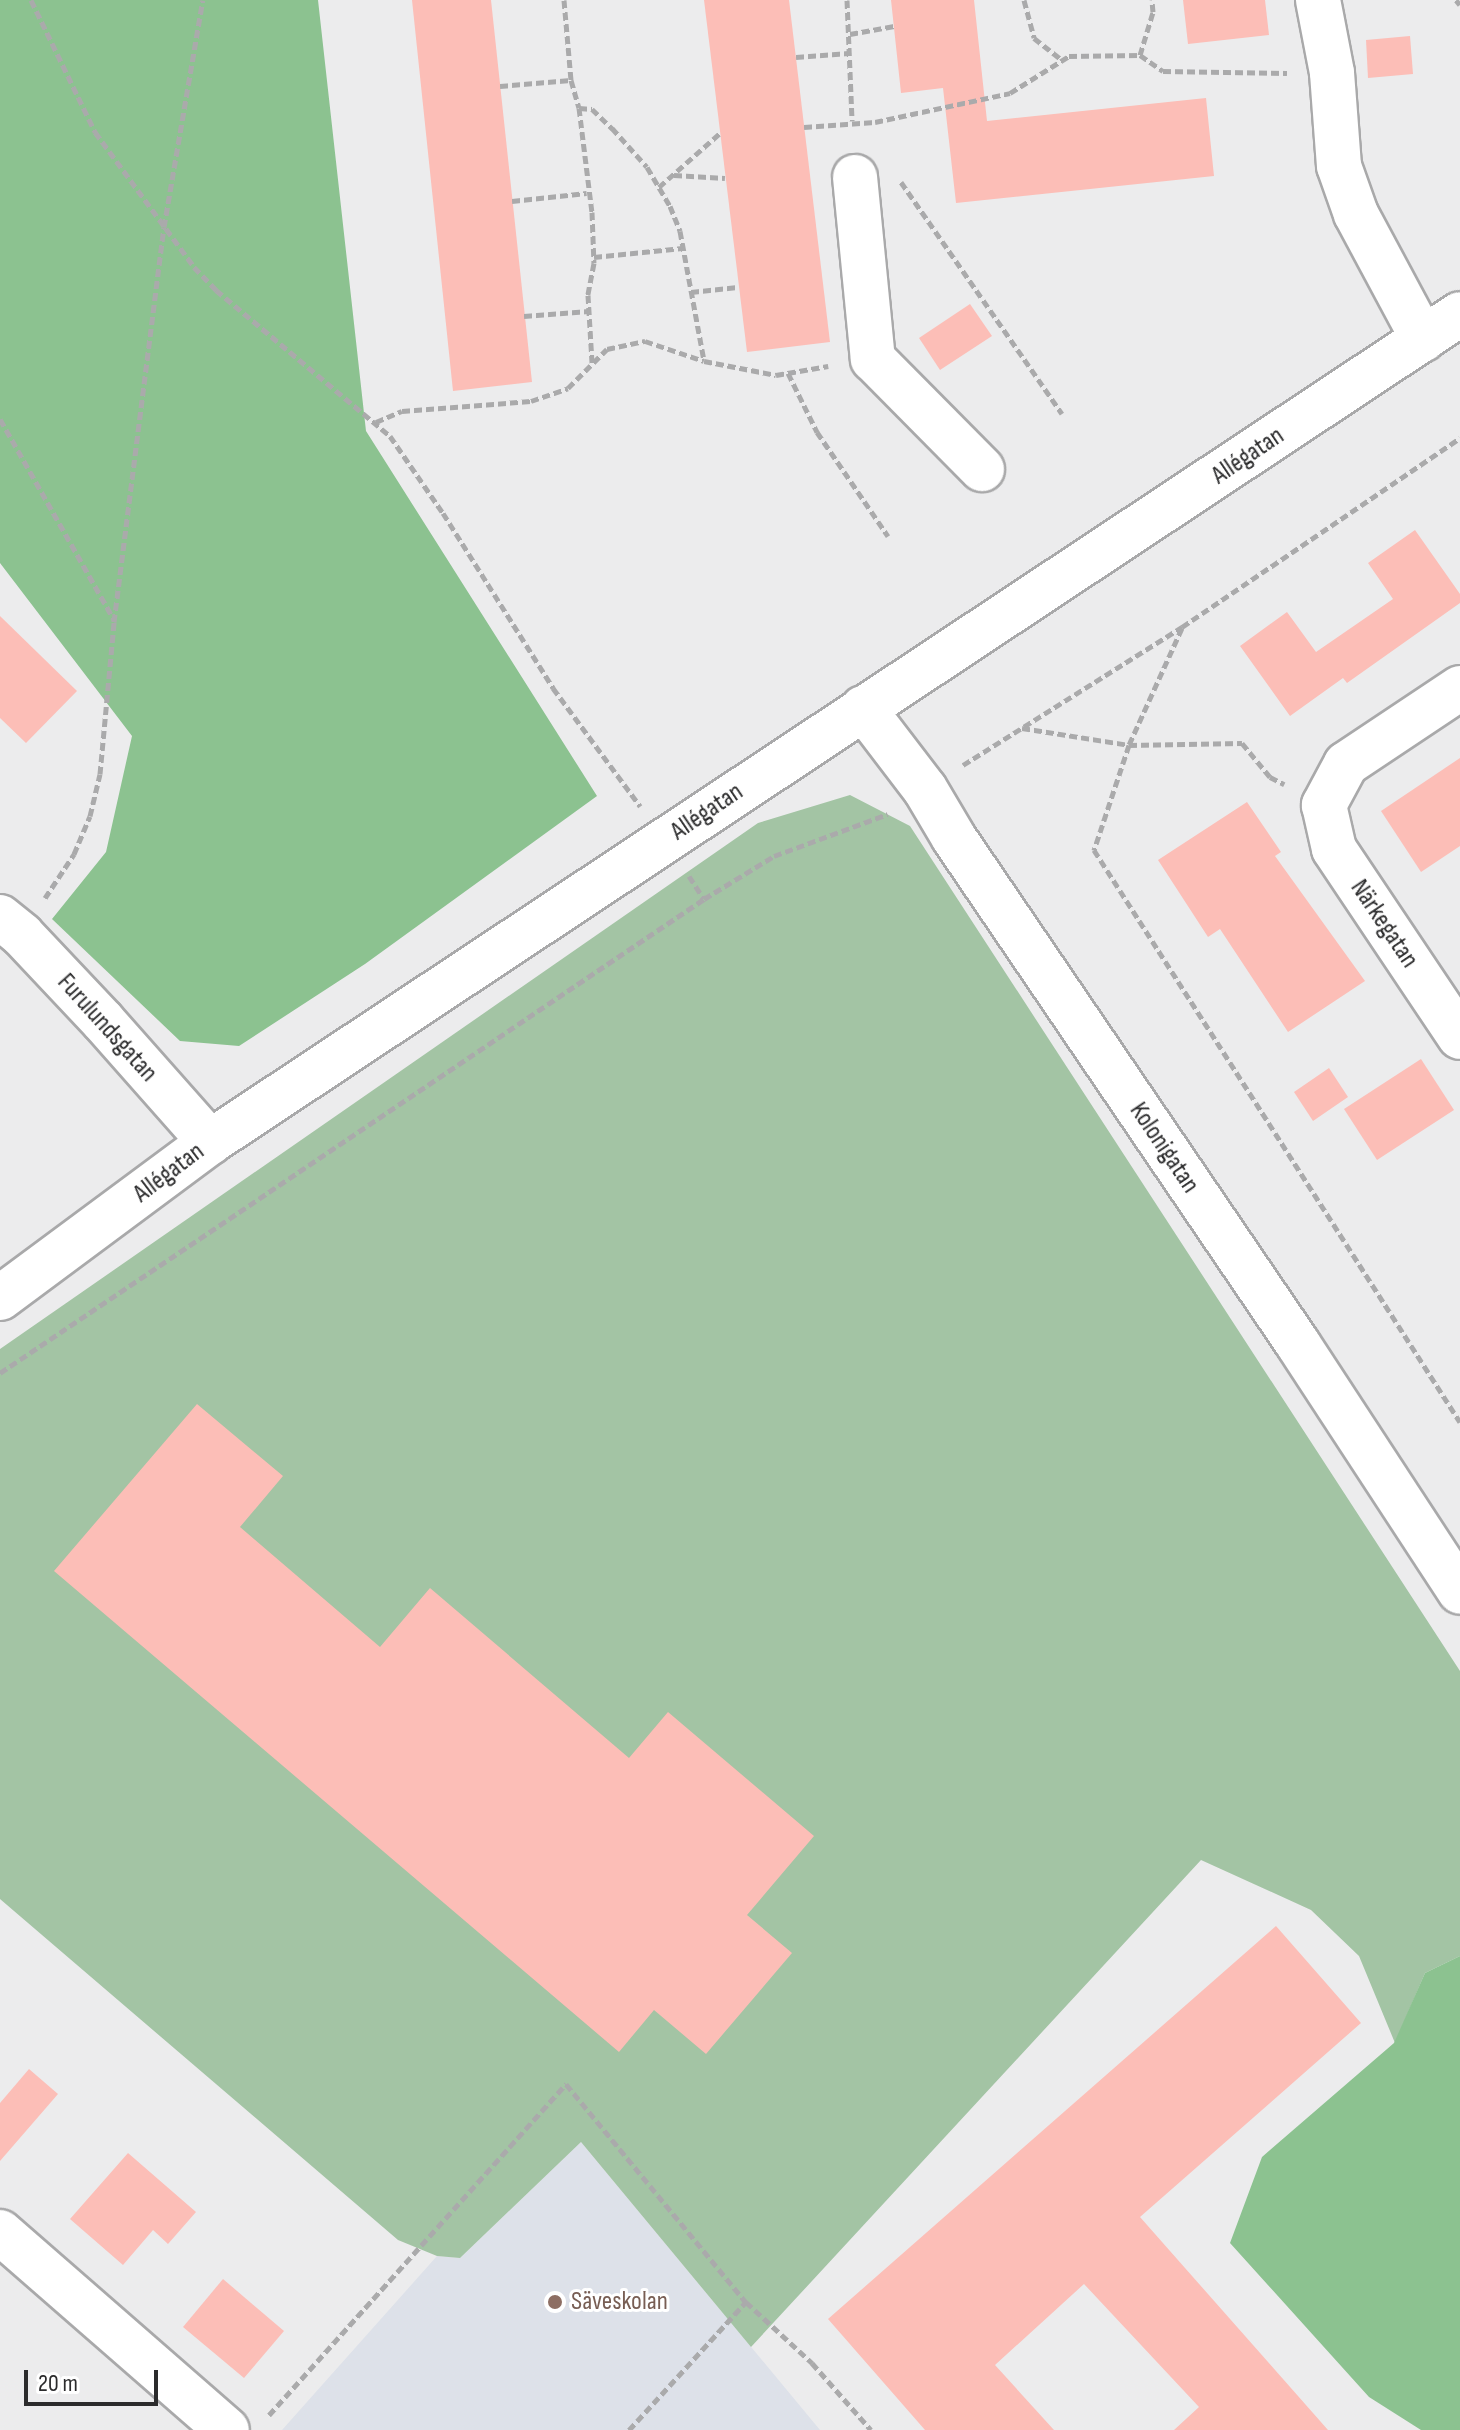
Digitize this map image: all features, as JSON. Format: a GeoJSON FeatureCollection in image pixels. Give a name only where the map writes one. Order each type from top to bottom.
{"type":"FeatureCollection","features":[{"type":"Feature","properties":{"kind":"street"},"geometry":{"type":"LineString","coordinates":[[1318,0],[1332,73],[1339,166],[1356,214],[1423,339]]}},
{"type":"Feature","properties":{"kind":"street"},"geometry":{"type":"LineString","coordinates":[[868,166],[868,294],[873,359],[982,469]]}},
{"type":"Feature","properties":{"kind":"street","name":"Allégatan"},"geometry":{"type":"LineString","coordinates":[[0,1298],[210,1142],[1460,314]]}},
{"type":"Feature","properties":{"kind":"street"},"geometry":{"type":"LineString","coordinates":[[1324,805],[1346,764],[1460,688]]}},
{"type":"Feature","properties":{"kind":"street","name":"Kolonigatan"},"geometry":{"type":"LineString","coordinates":[[863,708],[925,789],[954,838],[1298,1344],[1460,1592]]}},
{"type":"Feature","properties":{"kind":"street","name":"Närkegatan"},"geometry":{"type":"LineString","coordinates":[[1324,805],[1334,849],[1460,1037]]}},
{"type":"Feature","properties":{"kind":"street","name":"Furulundsgatan"},"geometry":{"type":"LineString","coordinates":[[11,926],[210,1142]]}},
{"type":"Feature","properties":{"kind":"street"},"geometry":{"type":"LineString","coordinates":[[0,2232],[246,2424]]}},
{"type":"Feature","properties":{"kind":"path"},"geometry":{"type":"LineString","coordinates":[[31,0],[95,132],[164,227],[216,290],[376,422],[443,513],[553,688],[704,899]]}},
{"type":"Feature","properties":{"kind":"path"},"geometry":{"type":"LineString","coordinates":[[11,926],[74,854],[90,816],[100,774],[114,622],[164,227],[203,0]]}},
{"type":"Feature","properties":{"kind":"path"},"geometry":{"type":"LineString","coordinates":[[564,0],[594,257],[589,311],[592,364]]}},
{"type":"Feature","properties":{"kind":"path"},"geometry":{"type":"LineString","coordinates":[[847,0],[852,121]]}},
{"type":"Feature","properties":{"kind":"path"},"geometry":{"type":"LineString","coordinates":[[1024,0],[1034,38],[1063,60]]}},
{"type":"Feature","properties":{"kind":"path"},"geometry":{"type":"LineString","coordinates":[[1140,55],[1153,12],[1152,0]]}},
{"type":"Feature","properties":{"kind":"path"},"geometry":{"type":"LineString","coordinates":[[850,34],[894,26]]}},
{"type":"Feature","properties":{"kind":"path"},"geometry":{"type":"LineString","coordinates":[[796,57],[849,53]]}},
{"type":"Feature","properties":{"kind":"path"},"geometry":{"type":"LineString","coordinates":[[804,127],[852,121],[875,122],[1010,93],[1069,56],[1140,55],[1163,71],[1332,73]]}},
{"type":"Feature","properties":{"kind":"path"},"geometry":{"type":"LineString","coordinates":[[500,86],[571,80]]}},
{"type":"Feature","properties":{"kind":"path"},"geometry":{"type":"LineString","coordinates":[[579,108],[592,109],[612,128],[647,167],[670,206],[683,248],[704,361]]}},
{"type":"Feature","properties":{"kind":"path"},"geometry":{"type":"LineString","coordinates":[[659,187],[720,133]]}},
{"type":"Feature","properties":{"kind":"path"},"geometry":{"type":"LineString","coordinates":[[868,166],[923,210],[1062,414]]}},
{"type":"Feature","properties":{"kind":"path"},"geometry":{"type":"LineString","coordinates":[[673,175],[725,178]]}},
{"type":"Feature","properties":{"kind":"path"},"geometry":{"type":"LineString","coordinates":[[512,201],[587,193]]}},
{"type":"Feature","properties":{"kind":"path"},"geometry":{"type":"LineString","coordinates":[[594,257],[683,248]]}},
{"type":"Feature","properties":{"kind":"path"},"geometry":{"type":"LineString","coordinates":[[691,292],[738,287]]}},
{"type":"Feature","properties":{"kind":"path"},"geometry":{"type":"LineString","coordinates":[[524,316],[589,311]]}},
{"type":"Feature","properties":{"kind":"path"},"geometry":{"type":"LineString","coordinates":[[376,422],[402,411],[531,401],[568,388],[607,349],[645,341],[704,361],[776,375],[873,359]]}},
{"type":"Feature","properties":{"kind":"path"},"geometry":{"type":"LineString","coordinates":[[788,373],[817,432],[888,536]]}},
{"type":"Feature","properties":{"kind":"path"},"geometry":{"type":"LineString","coordinates":[[0,419],[114,622]]}},
{"type":"Feature","properties":{"kind":"path"},"geometry":{"type":"LineString","coordinates":[[0,1373],[704,899],[774,856],[884,817],[1182,627],[1460,438]]}},
{"type":"Feature","properties":{"kind":"path"},"geometry":{"type":"LineString","coordinates":[[1182,627],[1129,745],[1094,850],[1460,1422]]}},
{"type":"Feature","properties":{"kind":"path"},"geometry":{"type":"LineString","coordinates":[[1022,728],[1129,745],[1242,743],[1270,777],[1324,805]]}},
{"type":"Feature","properties":{"kind":"path"},"geometry":{"type":"LineString","coordinates":[[246,2424],[566,2084],[746,2302],[812,2363],[871,2430]]}},
{"type":"Feature","properties":{"kind":"path"},"geometry":{"type":"LineString","coordinates":[[629,2430],[746,2302]]}},
{"type":"Feature","properties":{"kind":"shaded area","name":"Säveskolan"},"geometry":{"type":"Polygon","coordinates":[[[581,2142],[820,2430],[282,2430],[437,2256],[460,2258],[581,2142]]]}},
{"type":"Feature","properties":{"kind":"green space"},"geometry":{"type":"Polygon","coordinates":[[[0,0],[318,0],[366,431],[597,796],[365,964],[239,1046],[180,1041],[52,919],[106,852],[132,736],[0,563],[0,0]]]}},
{"type":"Feature","properties":{"kind":"green space"},"geometry":{"type":"Polygon","coordinates":[[[850,795],[910,826],[1460,1671],[1460,1956],[1425,1973],[1395,2043],[1359,1956],[1311,1910],[1201,1860],[751,2347],[581,2142],[460,2258],[437,2256],[398,2240],[0,1899],[0,1349],[758,823],[850,795]]]}},
{"type":"Feature","properties":{"kind":"green space"},"geometry":{"type":"Polygon","coordinates":[[[1460,1956],[1460,2430],[1421,2430],[1369,2397],[1230,2243],[1262,2157],[1394,2043],[1425,1973],[1460,1956]]]}},
{"type":"Feature","properties":{"kind":"building"},"geometry":{"type":"Polygon","coordinates":[[[412,0],[491,0],[532,382],[453,391],[412,0]]]}},
{"type":"Feature","properties":{"kind":"building"},"geometry":{"type":"Polygon","coordinates":[[[704,0],[789,0],[830,342],[747,352],[704,0]]]}},
{"type":"Feature","properties":{"kind":"building"},"geometry":{"type":"Polygon","coordinates":[[[891,0],[974,0],[987,121],[1206,98],[1214,176],[956,203],[943,88],[901,93],[891,0]]]}},
{"type":"Feature","properties":{"kind":"building"},"geometry":{"type":"Polygon","coordinates":[[[1183,0],[1265,0],[1269,35],[1188,44],[1183,0]]]}},
{"type":"Feature","properties":{"kind":"building"},"geometry":{"type":"Polygon","coordinates":[[[1410,36],[1413,74],[1368,78],[1366,40],[1410,36]]]}},
{"type":"Feature","properties":{"kind":"building"},"geometry":{"type":"Polygon","coordinates":[[[970,304],[992,336],[940,370],[919,338],[970,304]]]}},
{"type":"Feature","properties":{"kind":"building"},"geometry":{"type":"Polygon","coordinates":[[[1415,530],[1460,594],[1460,603],[1347,683],[1343,678],[1290,716],[1240,646],[1287,612],[1316,652],[1393,599],[1368,563],[1415,530]]]}},
{"type":"Feature","properties":{"kind":"building"},"geometry":{"type":"Polygon","coordinates":[[[0,616],[77,691],[26,743],[0,718],[0,616]]]}},
{"type":"Feature","properties":{"kind":"building"},"geometry":{"type":"Polygon","coordinates":[[[1460,758],[1460,846],[1421,872],[1381,811],[1460,758]]]}},
{"type":"Feature","properties":{"kind":"building"},"geometry":{"type":"Polygon","coordinates":[[[1247,802],[1281,852],[1275,856],[1365,981],[1288,1032],[1220,929],[1208,937],[1158,860],[1247,802]]]}},
{"type":"Feature","properties":{"kind":"building"},"geometry":{"type":"Polygon","coordinates":[[[1421,1059],[1454,1110],[1377,1160],[1344,1109],[1421,1059]]]}},
{"type":"Feature","properties":{"kind":"building"},"geometry":{"type":"Polygon","coordinates":[[[1329,1068],[1348,1097],[1313,1121],[1294,1092],[1329,1068]]]}},
{"type":"Feature","properties":{"kind":"building"},"geometry":{"type":"Polygon","coordinates":[[[197,1404],[283,1476],[240,1527],[380,1647],[430,1588],[629,1758],[668,1712],[814,1836],[747,1915],[792,1953],[706,2054],[654,2010],[619,2052],[54,1571],[197,1404]]]}},
{"type":"Feature","properties":{"kind":"building"},"geometry":{"type":"Polygon","coordinates":[[[1276,1926],[1361,2023],[1140,2217],[1328,2430],[1174,2430],[1199,2407],[1084,2284],[995,2365],[1054,2430],[925,2430],[828,2319],[1276,1926]]]}},
{"type":"Feature","properties":{"kind":"building"},"geometry":{"type":"Polygon","coordinates":[[[29,2069],[58,2094],[0,2161],[0,2103],[29,2069]]]}},
{"type":"Feature","properties":{"kind":"building"},"geometry":{"type":"Polygon","coordinates":[[[128,2153],[196,2212],[168,2244],[153,2230],[123,2265],[70,2219],[128,2153]]]}},
{"type":"Feature","properties":{"kind":"building"},"geometry":{"type":"Polygon","coordinates":[[[223,2279],[284,2331],[244,2378],[183,2327],[223,2279]]]}},
{"type":"Feature","properties":{"kind":"place","name":"Säveskolan"},"geometry":{"type":"Point","coordinates":[555,2302]}}]}
